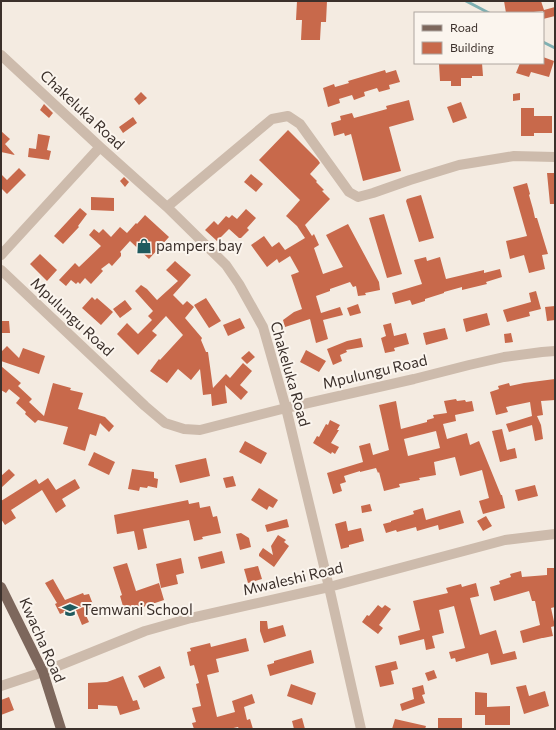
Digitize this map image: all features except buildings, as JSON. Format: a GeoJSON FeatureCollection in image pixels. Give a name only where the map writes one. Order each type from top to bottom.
{"type":"FeatureCollection","features":[{"type":"Feature","properties":{"kind":"main road","name":"Kwacha Road"},"geometry":{"type":"LineString","coordinates":[[1,587],[43,672],[61,729]]}},
{"type":"Feature","properties":{"kind":"street","name":"Chakeluka Road"},"geometry":{"type":"LineString","coordinates":[[1,55],[167,207],[226,265],[239,284],[263,327],[286,408],[360,729]]}},
{"type":"Feature","properties":{"kind":"street"},"geometry":{"type":"LineString","coordinates":[[167,207],[272,120],[288,116],[300,124],[349,192],[358,196],[373,193],[459,165],[514,156],[555,157]]}},
{"type":"Feature","properties":{"kind":"street"},"geometry":{"type":"LineString","coordinates":[[1,255],[100,147]]}},
{"type":"Feature","properties":{"kind":"street","name":"Mpulungu Road"},"geometry":{"type":"LineString","coordinates":[[1,270],[165,423],[184,429],[200,430],[286,408],[504,357],[555,351]]}},
{"type":"Feature","properties":{"kind":"street","name":"Mwaleshi Road"},"geometry":{"type":"LineString","coordinates":[[1,686],[43,672],[145,631],[191,618],[328,587],[505,540],[555,534]]}},
{"type":"Feature","properties":{"kind":"waterway"},"geometry":{"type":"LineString","coordinates":[[466,1],[487,12]]}},
{"type":"Feature","properties":{"kind":"waterway"},"geometry":{"type":"LineString","coordinates":[[544,42],[555,48]]}},
{"type":"Feature","properties":{"kind":"place","name":"pampers bay"},"geometry":{"type":"Point","coordinates":[144,246]}},
{"type":"Feature","properties":{"kind":"place","name":"Temwani School"},"geometry":{"type":"Point","coordinates":[70,610]}}]}
